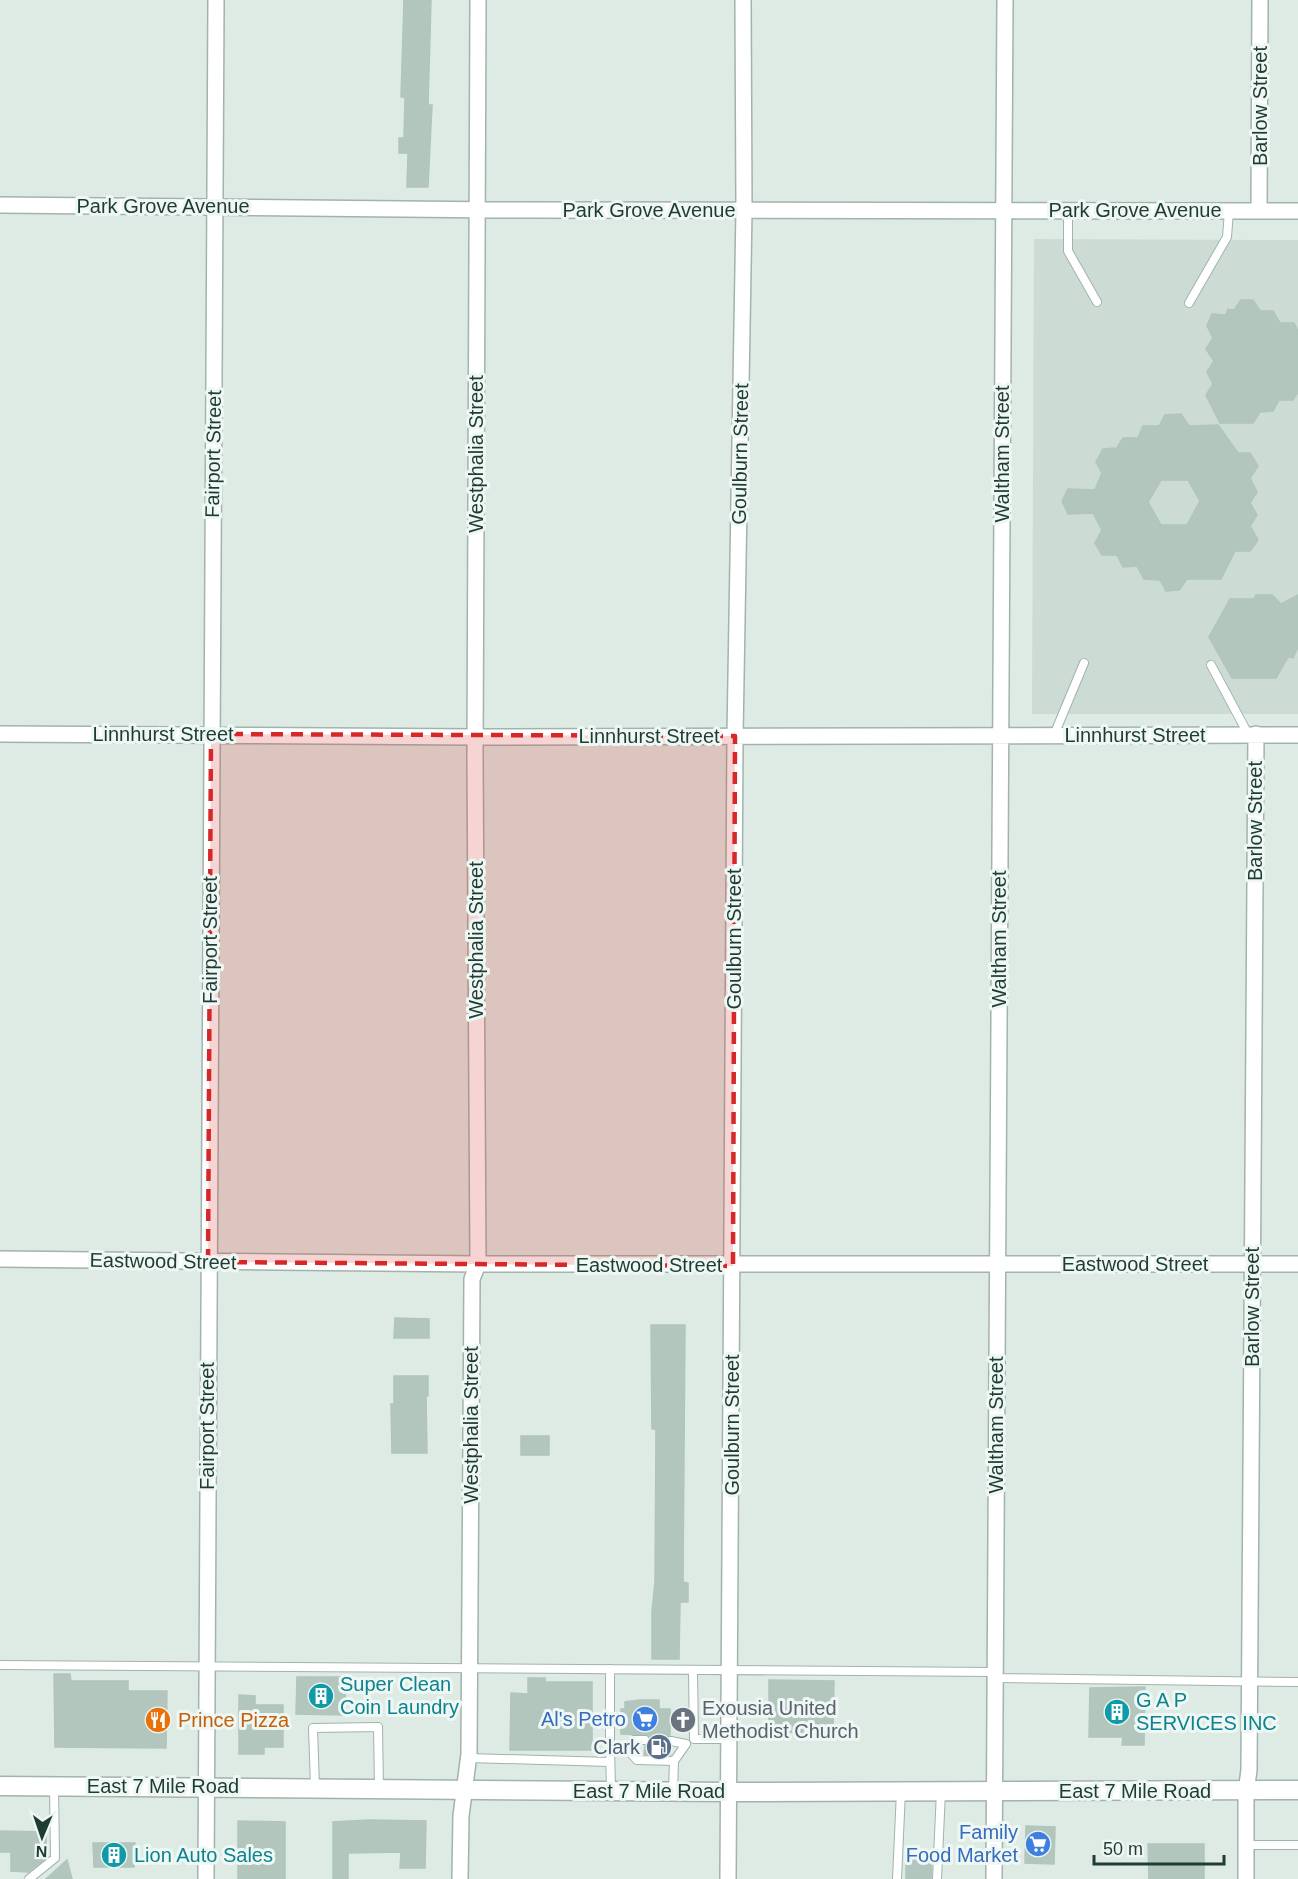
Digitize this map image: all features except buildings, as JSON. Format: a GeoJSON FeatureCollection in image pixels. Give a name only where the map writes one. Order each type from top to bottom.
{"type":"FeatureCollection","features":[{"type":"Feature","properties":{"kind":"street","name":"Fairport Street"},"geometry":{"type":"LineString","coordinates":[[206,1879],[216,0]]}},
{"type":"Feature","properties":{"kind":"street","name":"Westphalia Street"},"geometry":{"type":"LineString","coordinates":[[460,1879],[464,1789],[469,1758],[472,1279],[478,1264],[475,736],[478,0]]}},
{"type":"Feature","properties":{"kind":"street","name":"Goulburn Street"},"geometry":{"type":"LineString","coordinates":[[728,1879],[735,736],[744,210],[743,0]]}},
{"type":"Feature","properties":{"kind":"street","name":"Waltham Street"},"geometry":{"type":"LineString","coordinates":[[994,1879],[1005,0]]}},
{"type":"Feature","properties":{"kind":"street","name":"Barlow Street"},"geometry":{"type":"LineString","coordinates":[[1259,211],[1260,0]]}},
{"type":"Feature","properties":{"kind":"street","name":"Park Grove Avenue"},"geometry":{"type":"LineString","coordinates":[[0,205],[1298,211]]}},
{"type":"Feature","properties":{"kind":"street","name":"Linnhurst Street"},"geometry":{"type":"LineString","coordinates":[[0,734],[1298,735]]}},
{"type":"Feature","properties":{"kind":"street","name":"Barlow Street"},"geometry":{"type":"LineString","coordinates":[[1246,1879],[1245,1792],[1249,1770],[1250,1682],[1252,734]]}},
{"type":"Feature","properties":{"kind":"street","name":"Eastwood Street"},"geometry":{"type":"LineString","coordinates":[[0,1258],[733,1266],[1298,1264]]}},
{"type":"Feature","properties":{"kind":"street","name":"East 7 Mile Road"},"geometry":{"type":"LineString","coordinates":[[0,1786],[611,1791],[1245,1792],[1298,1790]]}},
{"type":"Feature","properties":{"kind":"lane"},"geometry":{"type":"LineString","coordinates":[[1068,210],[1068,251],[1097,302]]}},
{"type":"Feature","properties":{"kind":"lane"},"geometry":{"type":"LineString","coordinates":[[1188,303],[1227,237],[1229,211]]}},
{"type":"Feature","properties":{"kind":"lane"},"geometry":{"type":"LineString","coordinates":[[1054,735],[1084,663]]}},
{"type":"Feature","properties":{"kind":"lane"},"geometry":{"type":"LineString","coordinates":[[1211,665],[1252,734]]}},
{"type":"Feature","properties":{"kind":"lane"},"geometry":{"type":"LineString","coordinates":[[0,1665],[729,1670],[1298,1682]]}},
{"type":"Feature","properties":{"kind":"lane"},"geometry":{"type":"LineString","coordinates":[[610,1669],[611,1791]]}},
{"type":"Feature","properties":{"kind":"lane"},"geometry":{"type":"LineString","coordinates":[[693,1670],[694,1739]]}},
{"type":"Feature","properties":{"kind":"lane"},"geometry":{"type":"LineString","coordinates":[[315,1787],[313,1728],[378,1727],[379,1788]]}},
{"type":"Feature","properties":{"kind":"lane"},"geometry":{"type":"LineString","coordinates":[[673,1791],[674,1761],[686,1744],[694,1739],[729,1739]]}},
{"type":"Feature","properties":{"kind":"lane"},"geometry":{"type":"LineString","coordinates":[[627,1749],[634,1740],[645,1740]]}},
{"type":"Feature","properties":{"kind":"lane"},"geometry":{"type":"LineString","coordinates":[[671,1741],[686,1744]]}},
{"type":"Feature","properties":{"kind":"lane"},"geometry":{"type":"LineString","coordinates":[[610,1748],[627,1749],[638,1760],[674,1761]]}},
{"type":"Feature","properties":{"kind":"lane"},"geometry":{"type":"LineString","coordinates":[[469,1758],[610,1762]]}},
{"type":"Feature","properties":{"kind":"lane"},"geometry":{"type":"LineString","coordinates":[[29,1879],[55,1858],[54,1786]]}},
{"type":"Feature","properties":{"kind":"lane"},"geometry":{"type":"LineString","coordinates":[[897,1879],[901,1791]]}},
{"type":"Feature","properties":{"kind":"lane"},"geometry":{"type":"LineString","coordinates":[[937,1879],[941,1791]]}},
{"type":"Feature","properties":{"kind":"lane"},"geometry":{"type":"LineString","coordinates":[[1245,1845],[1298,1845]]}},
{"type":"Feature","properties":{"kind":"highlighted area"},"geometry":{"type":"Polygon","coordinates":[[[211,734],[735,736],[733,1266],[208,1262],[211,734]]]}},
{"type":"Feature","properties":{"kind":"shaded area"},"geometry":{"type":"Polygon","coordinates":[[[1034,239],[1298,240],[1298,714],[1032,714],[1034,239]]]}},
{"type":"Feature","properties":{"kind":"place","name":"Super Clean Coin Laundry"},"geometry":{"type":"Point","coordinates":[321,1696]}},
{"type":"Feature","properties":{"kind":"place","name":"G A P SERVICES INC"},"geometry":{"type":"Point","coordinates":[1117,1712]}},
{"type":"Feature","properties":{"kind":"place","name":"Al's Petro"},"geometry":{"type":"Point","coordinates":[645,1719]}},
{"type":"Feature","properties":{"kind":"place","name":"Prince Pizza"},"geometry":{"type":"Point","coordinates":[158,1720]}},
{"type":"Feature","properties":{"kind":"place","name":"Exousia United Methodist Church"},"geometry":{"type":"Point","coordinates":[683,1720]}},
{"type":"Feature","properties":{"kind":"place","name":"Clark"},"geometry":{"type":"Point","coordinates":[659,1747]}},
{"type":"Feature","properties":{"kind":"place","name":"Family Food Market"},"geometry":{"type":"Point","coordinates":[1038,1844]}},
{"type":"Feature","properties":{"kind":"place","name":"Lion Auto Sales"},"geometry":{"type":"Point","coordinates":[114,1855]}}]}
